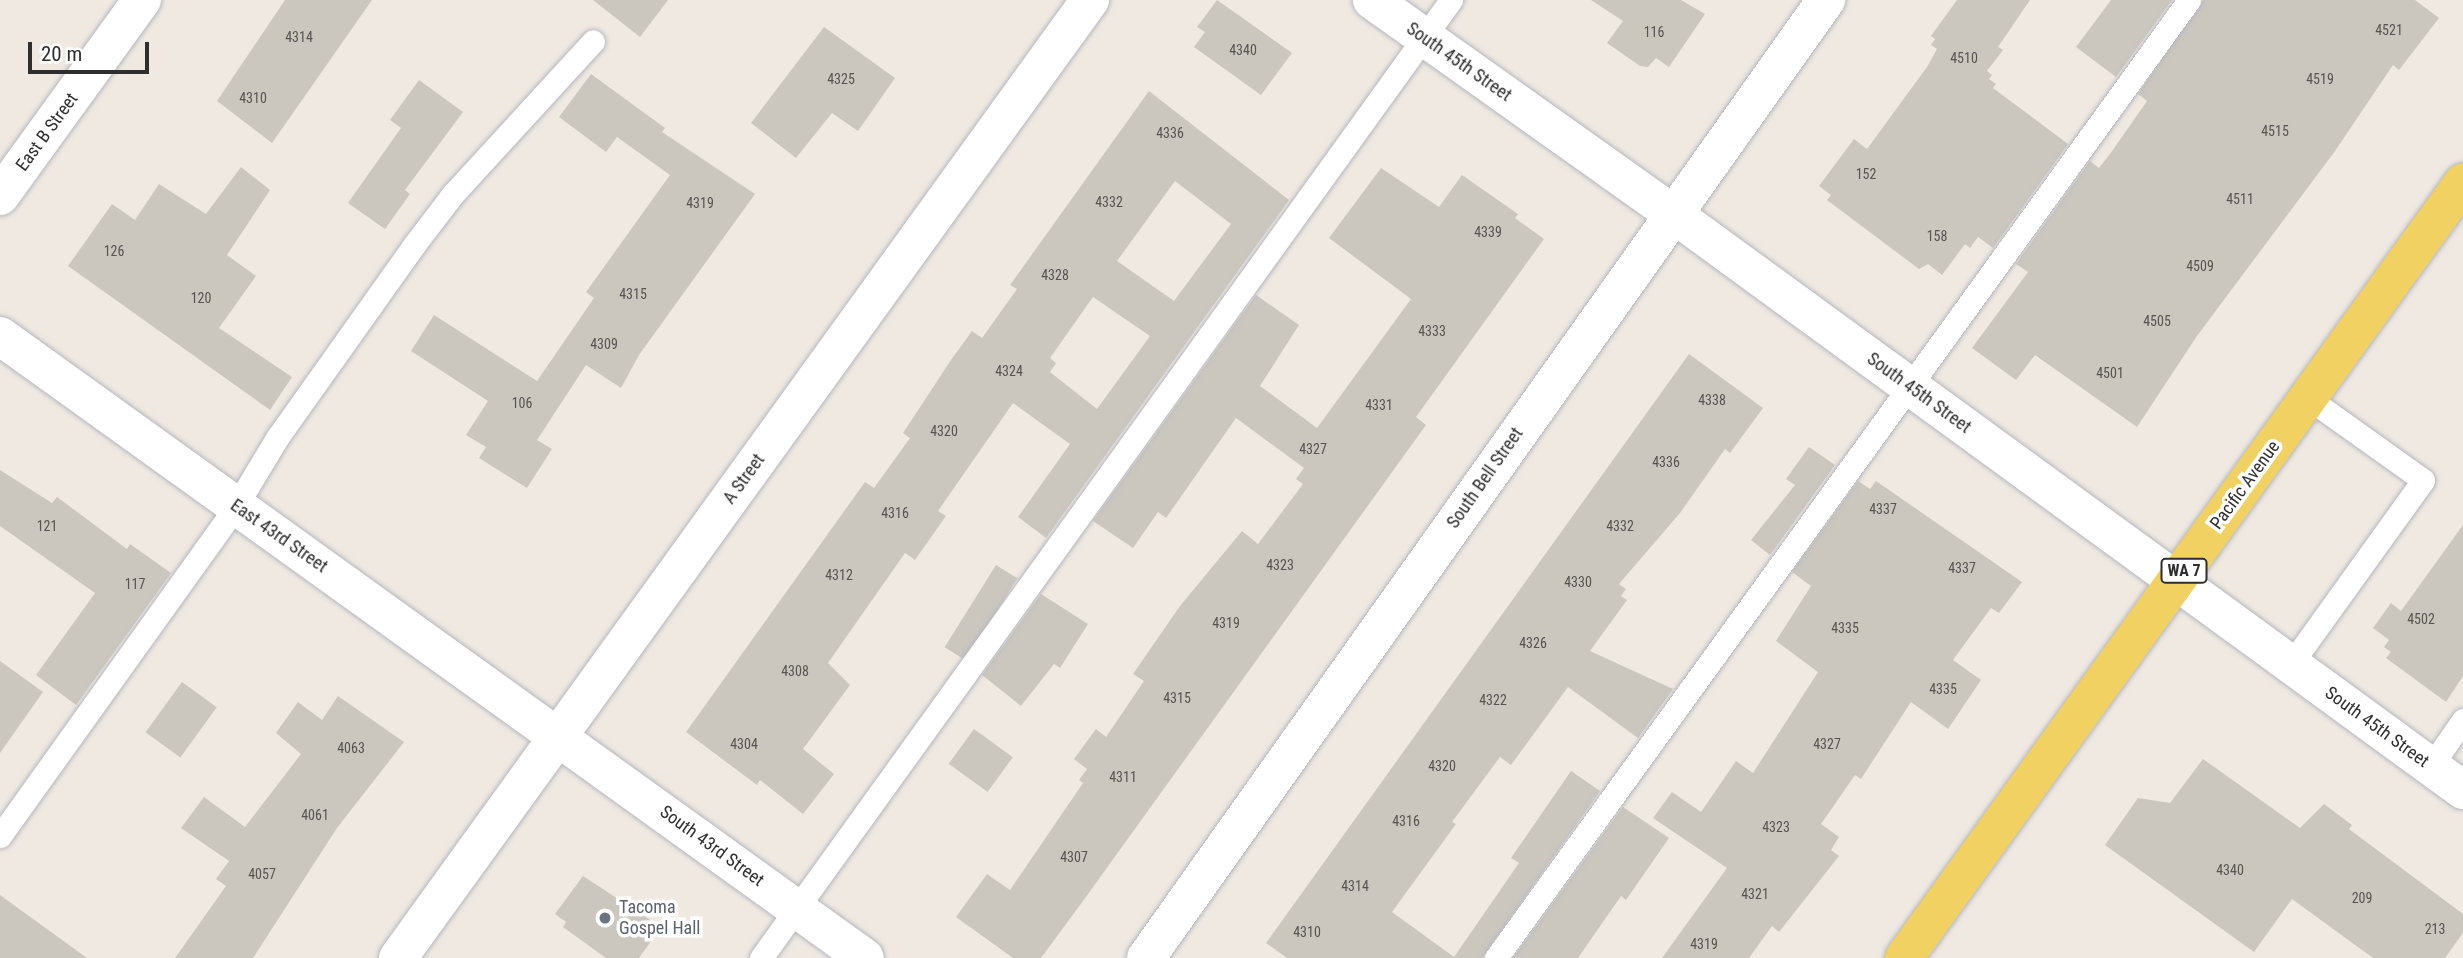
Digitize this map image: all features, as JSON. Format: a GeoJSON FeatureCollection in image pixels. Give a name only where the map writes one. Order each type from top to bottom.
{"type":"FeatureCollection","features":[{"type":"Feature","properties":{"kind":"main road","name":"Pacific Avenue"},"geometry":{"type":"LineString","coordinates":[[1904,958],[2463,183]]}},
{"type":"Feature","properties":{"kind":"street","name":"East B Street"},"geometry":{"type":"LineString","coordinates":[[0,196],[142,0]]}},
{"type":"Feature","properties":{"kind":"street","name":"A Street"},"geometry":{"type":"LineString","coordinates":[[398,958],[1090,0]]}},
{"type":"Feature","properties":{"kind":"street","name":"South 45th Street"},"geometry":{"type":"LineString","coordinates":[[1372,0],[1911,386],[2463,790]]}},
{"type":"Feature","properties":{"kind":"street","name":"South Bell Street"},"geometry":{"type":"LineString","coordinates":[[1146,958],[1672,213],[1826,0]]}},
{"type":"Feature","properties":{"kind":"street","name":"East 43rd Street"},"geometry":{"type":"LineString","coordinates":[[0,336],[559,735]]}},
{"type":"Feature","properties":{"kind":"street","name":"South 43rd Street"},"geometry":{"type":"LineString","coordinates":[[559,735],[865,958]]}},
{"type":"Feature","properties":{"kind":"lane"},"geometry":{"type":"LineString","coordinates":[[761,958],[1451,0]]}},
{"type":"Feature","properties":{"kind":"lane"},"geometry":{"type":"LineString","coordinates":[[1496,958],[2189,0]]}},
{"type":"Feature","properties":{"kind":"lane"},"geometry":{"type":"LineString","coordinates":[[0,836],[236,506],[277,438],[414,244],[453,194],[593,41]]}},
{"type":"Feature","properties":{"kind":"lane"},"geometry":{"type":"LineString","coordinates":[[2291,664],[2423,480],[2308,398]]}},
{"type":"Feature","properties":{"kind":"lane"},"geometry":{"type":"LineString","coordinates":[[2431,766],[2463,720]]}},
{"type":"Feature","properties":{"kind":"building"},"geometry":{"type":"Polygon","coordinates":[[[285,0],[372,0],[272,143],[217,101],[285,0]]]}},
{"type":"Feature","properties":{"kind":"building"},"geometry":{"type":"Polygon","coordinates":[[[593,0],[668,0],[640,37],[593,0]]]}},
{"type":"Feature","properties":{"kind":"building"},"geometry":{"type":"Polygon","coordinates":[[[1217,0],[1292,53],[1261,95],[1194,47],[1205,32],[1197,27],[1217,0]]]}},
{"type":"Feature","properties":{"kind":"building"},"geometry":{"type":"Polygon","coordinates":[[[1591,0],[1681,0],[1705,14],[1669,67],[1656,58],[1648,67],[1640,66],[1607,43],[1623,21],[1591,0]]]}},
{"type":"Feature","properties":{"kind":"building"},"geometry":{"type":"Polygon","coordinates":[[[1957,0],[2030,0],[1998,47],[2003,50],[1987,71],[1992,75],[1989,79],[1996,84],[1993,88],[2068,144],[1993,248],[1978,237],[1970,248],[1965,244],[1942,275],[1928,264],[1919,269],[1827,200],[1831,195],[1819,186],[1854,139],[1867,149],[1927,67],[1937,49],[1931,45],[1935,39],[1931,36],[1957,0]]]}},
{"type":"Feature","properties":{"kind":"building"},"geometry":{"type":"Polygon","coordinates":[[[2111,0],[2172,0],[2116,77],[2076,47],[2111,0]]]}},
{"type":"Feature","properties":{"kind":"building"},"geometry":{"type":"Polygon","coordinates":[[[2203,0],[2415,0],[2439,18],[2399,70],[2393,65],[2335,151],[2197,336],[2137,427],[2035,355],[2016,380],[1972,348],[2028,272],[2016,264],[2090,161],[2099,168],[2110,154],[2147,101],[2138,94],[2203,0]]]}},
{"type":"Feature","properties":{"kind":"building"},"geometry":{"type":"Polygon","coordinates":[[[824,27],[895,78],[858,131],[832,113],[796,158],[751,123],[824,27]]]}},
{"type":"Feature","properties":{"kind":"building"},"geometry":{"type":"Polygon","coordinates":[[[591,74],[665,128],[662,132],[755,194],[639,355],[621,388],[586,365],[537,440],[552,449],[527,488],[479,458],[486,447],[466,435],[488,401],[411,351],[434,315],[537,381],[594,298],[586,292],[670,175],[617,137],[606,152],[559,117],[591,74]]]}},
{"type":"Feature","properties":{"kind":"building"},"geometry":{"type":"Polygon","coordinates":[[[419,80],[463,112],[405,190],[410,194],[385,229],[348,203],[401,128],[390,120],[419,80]]]}},
{"type":"Feature","properties":{"kind":"building"},"geometry":{"type":"Polygon","coordinates":[[[1149,91],[1289,200],[1046,538],[1018,517],[1070,444],[1013,403],[938,511],[946,516],[915,560],[905,553],[828,663],[850,685],[803,749],[834,774],[803,814],[760,780],[757,785],[686,732],[865,482],[874,488],[910,438],[903,433],[951,360],[972,331],[982,338],[1017,289],[1010,285],[1149,91]],[[1175,181],[1117,261],[1174,301],[1231,224],[1175,181]],[[1093,297],[1050,358],[1056,363],[1050,372],[1097,409],[1150,336],[1093,297]]]}},
{"type":"Feature","properties":{"kind":"building"},"geometry":{"type":"Polygon","coordinates":[[[241,167],[270,190],[227,255],[256,276],[219,328],[292,377],[270,410],[68,266],[112,204],[135,220],[159,184],[206,214],[241,167]]]}},
{"type":"Feature","properties":{"kind":"building"},"geometry":{"type":"Polygon","coordinates":[[[1381,168],[1439,207],[1462,175],[1518,214],[1515,218],[1544,239],[1416,417],[1426,425],[1041,958],[1013,958],[956,917],[987,874],[1010,890],[1083,783],[1079,780],[1087,769],[1074,759],[1096,729],[1106,737],[1144,681],[1133,674],[1180,606],[1242,531],[1258,544],[1303,484],[1296,479],[1304,468],[1236,418],[1166,518],[1158,512],[1133,548],[1093,521],[1256,295],[1299,325],[1260,386],[1317,428],[1411,299],[1329,238],[1381,168]]]}},
{"type":"Feature","properties":{"kind":"building"},"geometry":{"type":"Polygon","coordinates":[[[1689,354],[1763,408],[1730,453],[1725,449],[1680,513],[1619,584],[1626,589],[1621,596],[1627,600],[1590,651],[1673,689],[1638,738],[1568,687],[1511,765],[1500,757],[1452,822],[1456,824],[1392,912],[1454,957],[1519,863],[1511,858],[1571,771],[1600,791],[1482,958],[1287,958],[1266,943],[1689,354]]]}},
{"type":"Feature","properties":{"kind":"building"},"geometry":{"type":"Polygon","coordinates":[[[1809,447],[1835,465],[1770,555],[1751,540],[1795,485],[1786,479],[1809,447]]]}},
{"type":"Feature","properties":{"kind":"building"},"geometry":{"type":"Polygon","coordinates":[[[0,470],[52,503],[57,497],[127,549],[130,544],[171,573],[76,705],[36,675],[95,593],[0,526],[0,470]]]}},
{"type":"Feature","properties":{"kind":"building"},"geometry":{"type":"Polygon","coordinates":[[[1858,481],[1870,489],[1876,481],[2022,582],[1999,613],[1991,608],[1953,660],[1981,680],[1948,729],[1911,702],[1861,779],[1855,775],[1821,824],[1839,837],[1831,850],[1839,856],[1779,932],[1772,926],[1749,958],[1662,958],[1727,868],[1653,818],[1672,792],[1701,812],[1736,761],[1753,773],[1818,672],[1776,641],[1811,586],[1792,572],[1858,481]]]}},
{"type":"Feature","properties":{"kind":"building"},"geometry":{"type":"Polygon","coordinates":[[[2463,525],[2463,676],[2446,702],[2386,658],[2391,652],[2384,647],[2389,640],[2373,628],[2391,603],[2401,611],[2463,525]]]}},
{"type":"Feature","properties":{"kind":"building"},"geometry":{"type":"Polygon","coordinates":[[[996,565],[1017,578],[966,661],[945,647],[996,565]]]}},
{"type":"Feature","properties":{"kind":"building"},"geometry":{"type":"Polygon","coordinates":[[[1041,594],[1088,624],[1060,668],[1054,664],[1021,706],[982,675],[1041,594]]]}},
{"type":"Feature","properties":{"kind":"building"},"geometry":{"type":"Polygon","coordinates":[[[0,661],[43,692],[0,753],[0,661]]]}},
{"type":"Feature","properties":{"kind":"building"},"geometry":{"type":"Polygon","coordinates":[[[182,682],[217,707],[180,757],[146,732],[182,682]]]}},
{"type":"Feature","properties":{"kind":"building"},"geometry":{"type":"Polygon","coordinates":[[[338,696],[404,742],[337,828],[253,958],[175,958],[226,886],[216,879],[229,861],[181,828],[204,797],[245,827],[301,754],[276,733],[298,702],[322,720],[338,696]]]}},
{"type":"Feature","properties":{"kind":"building"},"geometry":{"type":"Polygon","coordinates":[[[974,729],[1013,757],[988,792],[949,764],[974,729]]]}},
{"type":"Feature","properties":{"kind":"building"},"geometry":{"type":"Polygon","coordinates":[[[2203,759],[2300,828],[2324,804],[2352,825],[2349,829],[2463,914],[2463,933],[2445,958],[2373,958],[2292,899],[2254,952],[2105,845],[2138,798],[2170,803],[2203,759]]]}},
{"type":"Feature","properties":{"kind":"building"},"geometry":{"type":"Polygon","coordinates":[[[1623,807],[1669,838],[1626,900],[1621,896],[1578,958],[1513,958],[1623,807]]]}},
{"type":"Feature","properties":{"kind":"building","name":"Tacoma Gospel Hall"},"geometry":{"type":"Polygon","coordinates":[[[583,876],[661,927],[639,958],[606,958],[563,927],[566,922],[555,914],[583,876]]]}},
{"type":"Feature","properties":{"kind":"building"},"geometry":{"type":"Polygon","coordinates":[[[0,895],[87,958],[0,958],[0,895]]]}},
{"type":"Feature","properties":{"kind":"place","name":"Tacoma Gospel Hall"},"geometry":{"type":"Point","coordinates":[605,918]}}]}
